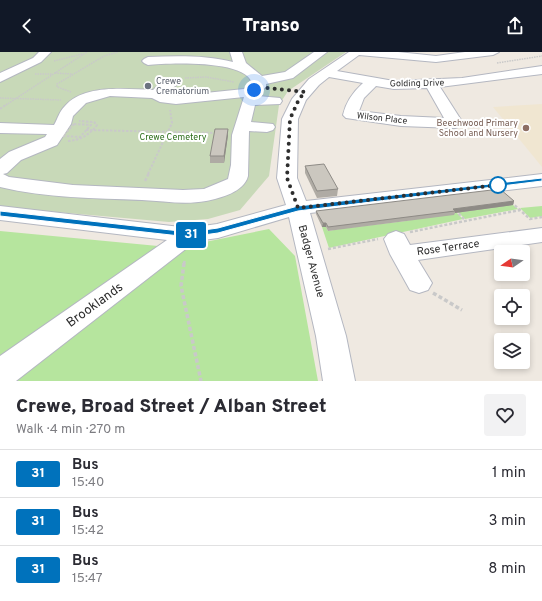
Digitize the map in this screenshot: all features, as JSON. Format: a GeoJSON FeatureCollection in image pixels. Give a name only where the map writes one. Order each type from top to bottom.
{"type":"FeatureCollection","features":[{"type":"Feature","properties":{"kind":"street"},"geometry":{"type":"LineString","coordinates":[[0,78],[37,60],[45,52]]}},
{"type":"Feature","properties":{"kind":"street"},"geometry":{"type":"LineString","coordinates":[[251,102],[321,52]]}},
{"type":"Feature","properties":{"kind":"street","name":"Badger Avenue"},"geometry":{"type":"LineString","coordinates":[[339,381],[331,336],[310,253],[298,208],[287,178],[290,119],[299,99],[314,82],[356,52]]}},
{"type":"Feature","properties":{"kind":"street"},"geometry":{"type":"LineString","coordinates":[[361,52],[436,59],[493,58]]}},
{"type":"Feature","properties":{"kind":"street"},"geometry":{"type":"LineString","coordinates":[[0,179],[2,182],[22,186],[98,193],[180,197],[204,195],[230,187],[237,182],[239,174],[251,102],[250,72],[239,63],[240,54]]}},
{"type":"Feature","properties":{"kind":"street"},"geometry":{"type":"LineString","coordinates":[[152,58],[222,63],[242,68],[250,72]]}},
{"type":"Feature","properties":{"kind":"street"},"geometry":{"type":"LineString","coordinates":[[152,58],[176,78],[164,87],[162,97]]}},
{"type":"Feature","properties":{"kind":"street","name":"Golding Drive"},"geometry":{"type":"LineString","coordinates":[[327,73],[379,77],[394,84],[431,84],[542,70]]}},
{"type":"Feature","properties":{"kind":"street"},"geometry":{"type":"LineString","coordinates":[[352,71],[379,77]]}},
{"type":"Feature","properties":{"kind":"street","name":"Wilson Place"},"geometry":{"type":"LineString","coordinates":[[379,77],[356,97],[351,115],[402,121],[455,124],[431,84]]}},
{"type":"Feature","properties":{"kind":"street"},"geometry":{"type":"LineString","coordinates":[[484,78],[501,89]]}},
{"type":"Feature","properties":{"kind":"street"},"geometry":{"type":"LineString","coordinates":[[0,169],[15,156],[51,141],[59,130],[70,108],[84,99],[110,92],[162,97],[247,93],[251,102]]}},
{"type":"Feature","properties":{"kind":"street"},"geometry":{"type":"LineString","coordinates":[[251,102],[277,104],[305,92]]}},
{"type":"Feature","properties":{"kind":"street"},"geometry":{"type":"LineString","coordinates":[[251,102],[277,104]]}},
{"type":"Feature","properties":{"kind":"street"},"geometry":{"type":"LineString","coordinates":[[0,128],[59,130]]}},
{"type":"Feature","properties":{"kind":"street"},"geometry":{"type":"LineString","coordinates":[[0,213],[189,235],[218,231],[298,208],[542,180]]}},
{"type":"Feature","properties":{"kind":"street","name":"Brooklands"},"geometry":{"type":"LineString","coordinates":[[0,374],[189,235]]}},
{"type":"Feature","properties":{"kind":"street","name":"Rose Terrace"},"geometry":{"type":"LineString","coordinates":[[396,241],[542,235]]}},
{"type":"Feature","properties":{"kind":"street"},"geometry":{"type":"LineString","coordinates":[[396,241],[419,283]]}},
{"type":"Feature","properties":{"kind":"path"},"geometry":{"type":"LineString","coordinates":[[0,109],[87,52]]}},
{"type":"Feature","properties":{"kind":"path"},"geometry":{"type":"LineString","coordinates":[[84,99],[57,87],[60,82],[72,74],[104,56],[118,52]]}},
{"type":"Feature","properties":{"kind":"path"},"geometry":{"type":"LineString","coordinates":[[493,58],[542,56]]}},
{"type":"Feature","properties":{"kind":"path"},"geometry":{"type":"LineString","coordinates":[[54,73],[72,74]]}},
{"type":"Feature","properties":{"kind":"path"},"geometry":{"type":"LineString","coordinates":[[176,78],[206,77],[251,102]]}},
{"type":"Feature","properties":{"kind":"path"},"geometry":{"type":"LineString","coordinates":[[139,194],[172,123],[162,97]]}},
{"type":"Feature","properties":{"kind":"path"},"geometry":{"type":"LineString","coordinates":[[0,98],[84,99]]}},
{"type":"Feature","properties":{"kind":"path"},"geometry":{"type":"LineString","coordinates":[[86,130],[167,133],[251,102]]}},
{"type":"Feature","properties":{"kind":"path"},"geometry":{"type":"LineString","coordinates":[[493,186],[530,219],[542,217]]}},
{"type":"Feature","properties":{"kind":"path"},"geometry":{"type":"LineString","coordinates":[[310,253],[396,241],[520,210]]}},
{"type":"Feature","properties":{"kind":"path"},"geometry":{"type":"LineString","coordinates":[[189,235],[181,286],[201,381]]}},
{"type":"Feature","properties":{"kind":"path"},"geometry":{"type":"LineString","coordinates":[[419,283],[462,310]]}},
{"type":"Feature","properties":{"kind":"shaded area","name":"Beechwood Primary School and Nursery"},"geometry":{"type":"Polygon","coordinates":[[[542,104],[542,167],[493,107],[542,104]]]}},
{"type":"Feature","properties":{"kind":"green space","name":"Crewe Cemetery"},"geometry":{"type":"Polygon","coordinates":[[[0,52],[346,52],[288,91],[279,105],[269,176],[240,210],[208,219],[169,222],[0,207],[0,52]]]}},
{"type":"Feature","properties":{"kind":"green space"},"geometry":{"type":"Polygon","coordinates":[[[508,201],[518,209],[465,219],[455,209],[459,208],[463,212],[474,210],[477,206],[481,209],[492,208],[494,203],[498,207],[508,205],[508,201]]]}},
{"type":"Feature","properties":{"kind":"green space"},"geometry":{"type":"Polygon","coordinates":[[[542,206],[542,216],[530,218],[520,208],[542,206]]]}},
{"type":"Feature","properties":{"kind":"green space"},"geometry":{"type":"Polygon","coordinates":[[[454,210],[463,219],[329,248],[322,227],[326,227],[328,231],[340,229],[345,224],[347,228],[406,221],[454,210]]]}},
{"type":"Feature","properties":{"kind":"green space"},"geometry":{"type":"Polygon","coordinates":[[[269,229],[295,256],[318,381],[0,381],[0,231],[158,246],[195,244],[269,229]]]}},
{"type":"Feature","properties":{"kind":"building"},"geometry":{"type":"Polygon","coordinates":[[[215,129],[228,129],[224,156],[210,156],[215,129]]]}},
{"type":"Feature","properties":{"kind":"building"},"geometry":{"type":"Polygon","coordinates":[[[324,164],[338,189],[317,191],[305,166],[324,164]]]}},
{"type":"Feature","properties":{"kind":"building"},"geometry":{"type":"Polygon","coordinates":[[[500,189],[514,201],[453,209],[455,211],[328,227],[326,223],[323,223],[316,211],[500,189]]]}},
{"type":"Feature","properties":{"kind":"bus line","name":"31"},"geometry":{"type":"LineString","coordinates":[[0,213],[189,235],[218,231],[298,208],[542,180]]}},
{"type":"Feature","properties":{"kind":"place","name":"Crewe Crematorium"},"geometry":{"type":"Point","coordinates":[148,86]}},
{"type":"Feature","properties":{"kind":"place","name":"Beechwood Primary School and Nursery"},"geometry":{"type":"Point","coordinates":[526,128]}},
{"type":"Feature","properties":{"kind":"route"},"geometry":{"type":"LineString","coordinates":[[254,90],[259,87],[305,92],[299,99],[290,119],[287,178],[298,208],[498,185]]}}]}
